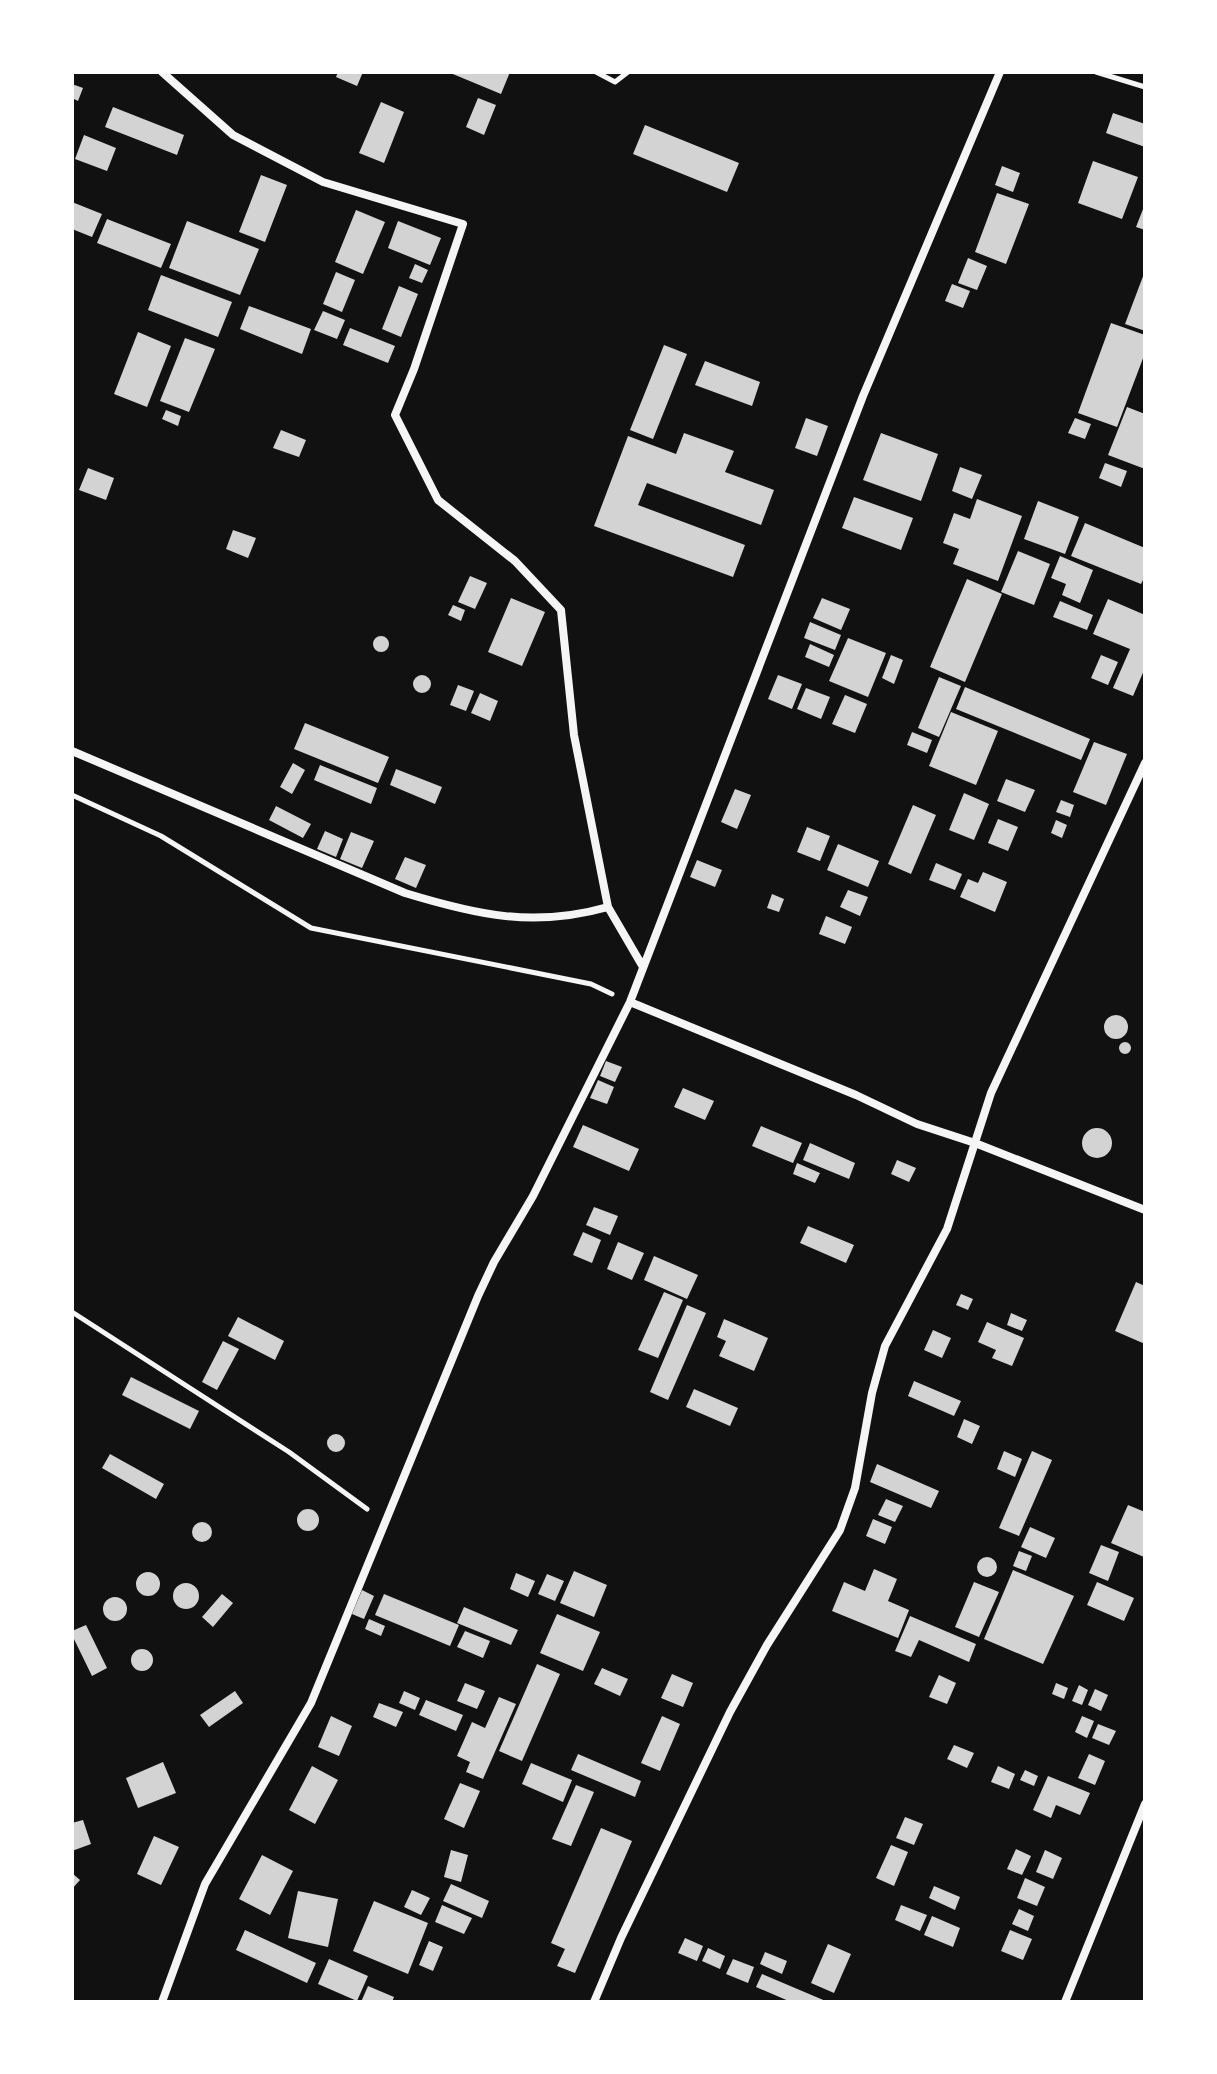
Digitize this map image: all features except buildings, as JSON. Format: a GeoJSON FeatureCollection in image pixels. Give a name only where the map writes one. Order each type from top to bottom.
{"type":"FeatureCollection","features":[{"type":"Feature","properties":{"kind":"street"},"geometry":{"type":"LineString","coordinates":[[162,72],[233,135],[323,182],[463,224],[414,369],[395,415],[438,500],[515,561],[561,610],[574,735],[608,907],[643,967]]}},
{"type":"Feature","properties":{"kind":"street"},"geometry":{"type":"LineString","coordinates":[[162,2002],[205,1884],[311,1703],[478,1296],[533,1196],[630,1002],[863,396],[1000,72]]}},
{"type":"Feature","properties":{"kind":"street"},"geometry":{"type":"LineString","coordinates":[[72,751],[405,893],[445,905],[488,915],[531,918],[574,917],[608,907]]}},
{"type":"Feature","properties":{"kind":"street"},"geometry":{"type":"LineString","coordinates":[[594,2002],[645,1887],[730,1712],[767,1645],[840,1530],[855,1488],[872,1393],[885,1346],[947,1229],[991,1093],[1145,766]]}},
{"type":"Feature","properties":{"kind":"street"},"geometry":{"type":"LineString","coordinates":[[630,1002],[856,1095],[917,1124],[975,1143],[1145,1210]]}},
{"type":"Feature","properties":{"kind":"street"},"geometry":{"type":"LineString","coordinates":[[1065,2002],[1145,1804]]}},
{"type":"Feature","properties":{"kind":"path"},"geometry":{"type":"LineString","coordinates":[[596,72],[615,82],[628,72]]}},
{"type":"Feature","properties":{"kind":"path"},"geometry":{"type":"LineString","coordinates":[[1096,72],[1145,87]]}},
{"type":"Feature","properties":{"kind":"path"},"geometry":{"type":"LineString","coordinates":[[72,795],[161,836],[311,928],[591,984],[630,1002]]}},
{"type":"Feature","properties":{"kind":"path"},"geometry":{"type":"LineString","coordinates":[[72,1312],[289,1452],[385,1523]]}}]}
